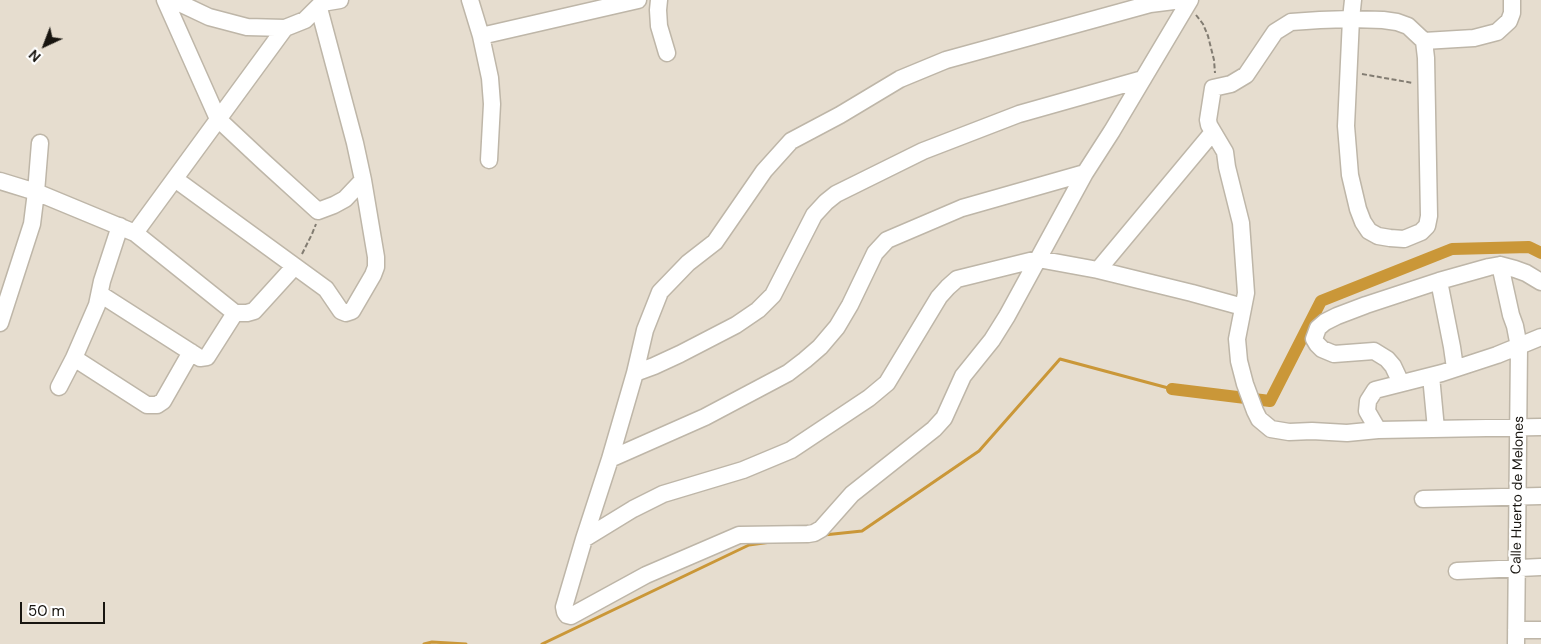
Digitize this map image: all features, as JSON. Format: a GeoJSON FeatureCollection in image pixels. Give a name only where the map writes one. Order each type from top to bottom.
{"type":"FeatureCollection","features":[{"type":"Feature","properties":{"kind":"street"},"geometry":{"type":"LineString","coordinates":[[165,0],[218,119],[318,211],[345,199],[363,180]]}},
{"type":"Feature","properties":{"kind":"street"},"geometry":{"type":"LineString","coordinates":[[172,0],[209,17],[247,27],[285,28],[305,20],[322,4],[340,0]]}},
{"type":"Feature","properties":{"kind":"street"},"geometry":{"type":"LineString","coordinates":[[470,0],[481,36],[490,78],[492,104],[489,160]]}},
{"type":"Feature","properties":{"kind":"street"},"geometry":{"type":"LineString","coordinates":[[481,36],[638,0]]}},
{"type":"Feature","properties":{"kind":"street"},"geometry":{"type":"LineString","coordinates":[[659,0],[660,26],[667,53]]}},
{"type":"Feature","properties":{"kind":"street"},"geometry":{"type":"LineString","coordinates":[[1353,0],[1351,19],[1346,126],[1350,175],[1363,222],[1369,231],[1378,236],[1404,239],[1421,232],[1427,226],[1429,216],[1426,58],[1424,41],[1408,26],[1397,22],[1351,19],[1291,22],[1275,32],[1268,40],[1253,67],[1246,75],[1231,84],[1213,88],[1208,120],[1225,152],[1241,223],[1246,293],[1237,339],[1238,361],[1252,404],[1259,419],[1271,430],[1289,432],[1347,433],[1378,430],[1541,427]]}},
{"type":"Feature","properties":{"kind":"street"},"geometry":{"type":"LineString","coordinates":[[1424,41],[1474,38],[1497,32],[1509,21],[1512,13],[1512,0]]}},
{"type":"Feature","properties":{"kind":"street"},"geometry":{"type":"LineString","coordinates":[[1186,2],[1143,79],[1085,173],[1007,316],[992,340],[963,376],[940,424],[852,494],[820,529],[808,534],[739,535],[646,575],[571,616],[565,612],[564,607],[610,459],[645,330],[660,292],[688,263],[715,242],[764,171],[791,141],[840,115],[900,79],[946,60],[1150,4],[1186,2]]}},
{"type":"Feature","properties":{"kind":"street"},"geometry":{"type":"LineString","coordinates":[[175,179],[326,289],[342,311],[346,313],[352,311],[374,275],[376,257],[363,180],[322,4]]}},
{"type":"Feature","properties":{"kind":"street"},"geometry":{"type":"LineString","coordinates":[[59,387],[97,305],[102,281],[128,230],[175,179],[285,28]]}},
{"type":"Feature","properties":{"kind":"street"},"geometry":{"type":"LineString","coordinates":[[634,373],[680,354],[736,325],[758,310],[773,295],[814,216],[836,194],[923,151],[1019,114],[1143,79]]}},
{"type":"Feature","properties":{"kind":"street"},"geometry":{"type":"LineString","coordinates":[[1098,270],[1213,132]]}},
{"type":"Feature","properties":{"kind":"street"},"geometry":{"type":"LineString","coordinates":[[0,323],[32,224],[40,143]]}},
{"type":"Feature","properties":{"kind":"street"},"geometry":{"type":"LineString","coordinates":[[610,459],[705,417],[788,373],[805,360],[820,347],[837,327],[850,305],[875,253],[887,240],[962,208],[1085,173]]}},
{"type":"Feature","properties":{"kind":"street"},"geometry":{"type":"LineString","coordinates":[[0,180],[36,192],[128,230],[236,313],[254,311],[294,267]]}},
{"type":"Feature","properties":{"kind":"street"},"geometry":{"type":"LineString","coordinates":[[584,538],[663,494],[742,470],[791,450],[869,398],[887,383],[939,297],[957,279],[1038,259],[1098,270],[1192,293],[1243,308]]}},
{"type":"Feature","properties":{"kind":"street"},"geometry":{"type":"LineString","coordinates":[[1401,383],[1393,366],[1387,359],[1374,351],[1344,354],[1327,352],[1314,339],[1318,328],[1337,316],[1439,281],[1500,265],[1526,272],[1541,282]]}},
{"type":"Feature","properties":{"kind":"street","name":"Calle Huerto de Melones"},"geometry":{"type":"LineString","coordinates":[[1500,265],[1519,347],[1516,637]]}},
{"type":"Feature","properties":{"kind":"street"},"geometry":{"type":"LineString","coordinates":[[1439,281],[1452,346],[1454,368]]}},
{"type":"Feature","properties":{"kind":"street"},"geometry":{"type":"LineString","coordinates":[[100,294],[200,358],[207,357],[236,313]]}},
{"type":"Feature","properties":{"kind":"street"},"geometry":{"type":"LineString","coordinates":[[1378,430],[1367,411],[1368,401],[1375,390],[1430,376],[1519,347],[1541,337]]}},
{"type":"Feature","properties":{"kind":"street"},"geometry":{"type":"LineString","coordinates":[[74,358],[147,405],[157,405],[163,401],[191,352]]}},
{"type":"Feature","properties":{"kind":"street"},"geometry":{"type":"LineString","coordinates":[[1430,376],[1436,429]]}},
{"type":"Feature","properties":{"kind":"street"},"geometry":{"type":"LineString","coordinates":[[1422,500],[1541,496]]}},
{"type":"Feature","properties":{"kind":"street"},"geometry":{"type":"LineString","coordinates":[[1457,571],[1541,567]]}},
{"type":"Feature","properties":{"kind":"street"},"geometry":{"type":"LineString","coordinates":[[1516,637],[1541,630]]}},
{"type":"Feature","properties":{"kind":"path"},"geometry":{"type":"LineString","coordinates":[[1186,2],[1198,17],[1208,36],[1215,71],[1213,88]]}},
{"type":"Feature","properties":{"kind":"path"},"geometry":{"type":"LineString","coordinates":[[1349,72],[1426,85]]}},
{"type":"Feature","properties":{"kind":"path"},"geometry":{"type":"LineString","coordinates":[[294,267],[312,234],[318,211]]}},
{"type":"Feature","properties":{"kind":"waterway"},"geometry":{"type":"LineString","coordinates":[[1172,389],[1270,401],[1321,301],[1452,249],[1529,247],[1541,253]]}},
{"type":"Feature","properties":{"kind":"waterway"},"geometry":{"type":"LineString","coordinates":[[824,535],[862,531],[979,451],[1060,359],[1172,389]]}},
{"type":"Feature","properties":{"kind":"waterway"},"geometry":{"type":"LineString","coordinates":[[542,644],[749,545],[771,542]]}},
{"type":"Feature","properties":{"kind":"waterway"},"geometry":{"type":"LineString","coordinates":[[424,644],[432,642],[466,644]]}}]}
